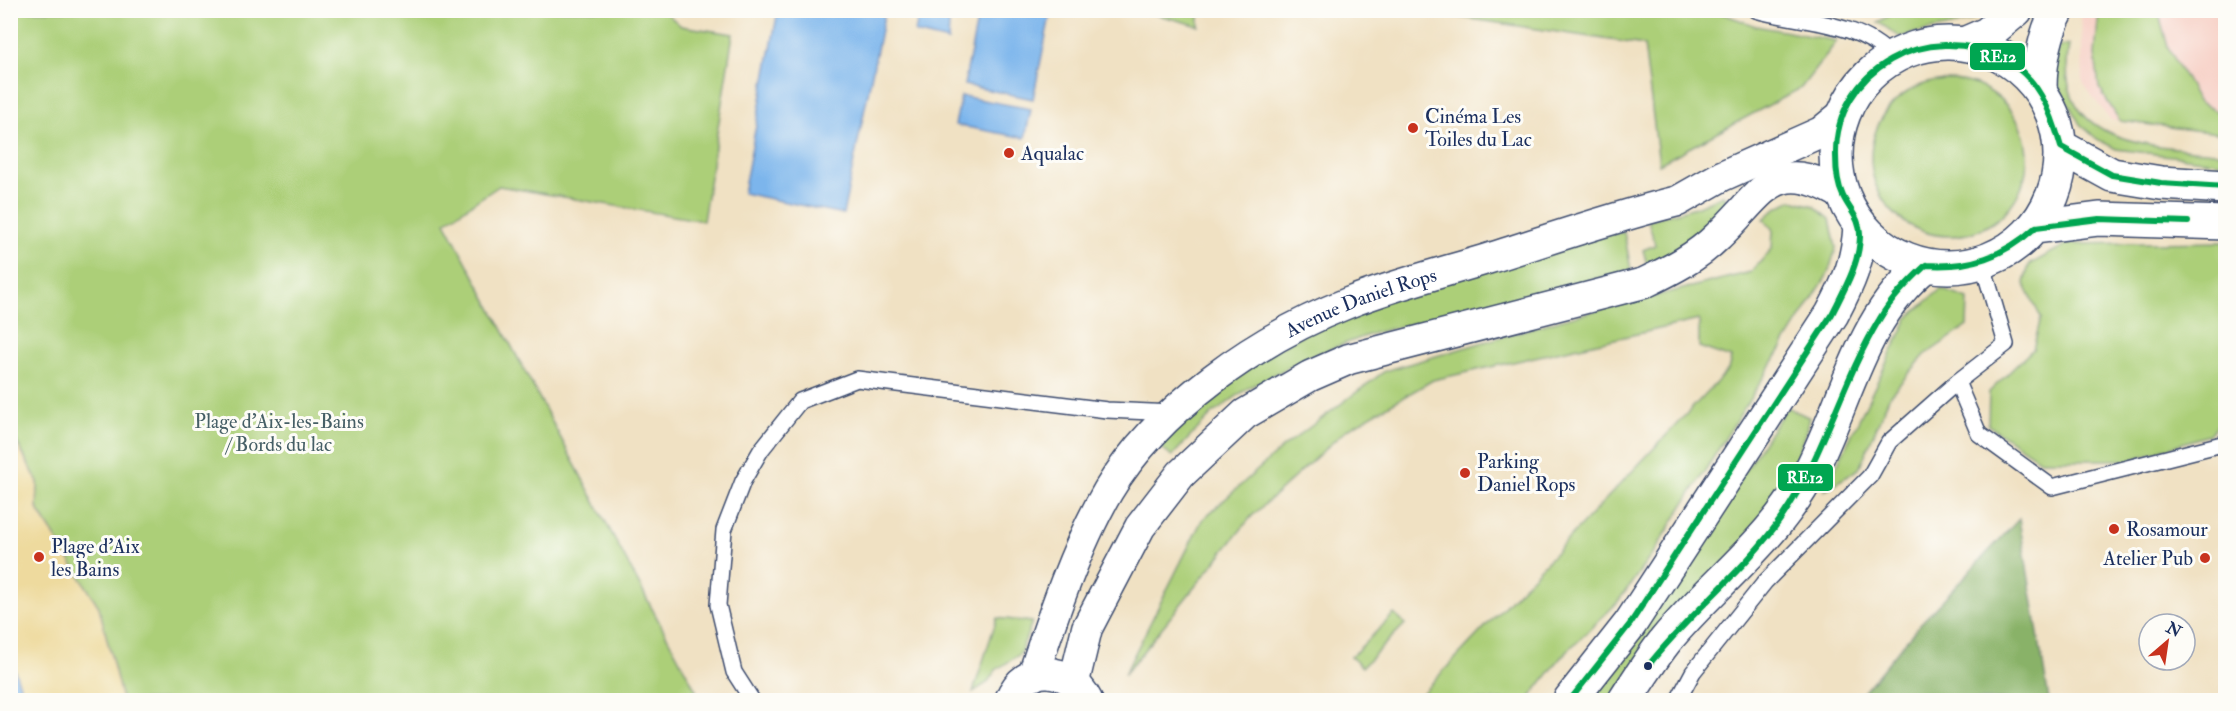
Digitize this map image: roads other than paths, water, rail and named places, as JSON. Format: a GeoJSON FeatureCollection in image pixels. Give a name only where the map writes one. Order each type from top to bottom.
{"type":"FeatureCollection","features":[{"type":"Feature","properties":{"kind":"main road"},"geometry":{"type":"LineString","coordinates":[[1964,44],[1987,34],[2016,10]]}},
{"type":"Feature","properties":{"kind":"main road"},"geometry":{"type":"LineString","coordinates":[[2040,90],[2040,66],[2050,24],[2058,10]]}},
{"type":"Feature","properties":{"kind":"main road"},"geometry":{"type":"LineString","coordinates":[[1939,43],[1964,44],[1994,52],[2020,69],[2040,90],[2050,109],[2061,147],[2059,175],[2054,194],[2036,226],[2019,244],[1982,262],[1950,268],[1926,265],[1901,258],[1879,244],[1860,226],[1842,195],[1836,168],[1836,140],[1843,114],[1855,91],[1871,72],[1892,57],[1923,46],[1939,43]]}},
{"type":"Feature","properties":{"kind":"main road"},"geometry":{"type":"LineString","coordinates":[[2061,147],[2112,175],[2161,183],[2226,187]]}},
{"type":"Feature","properties":{"kind":"main road"},"geometry":{"type":"LineString","coordinates":[[2036,226],[2099,219],[2226,223]]}},
{"type":"Feature","properties":{"kind":"main road"},"geometry":{"type":"LineString","coordinates":[[1570,700],[1630,624],[1833,314],[1851,278],[1858,254],[1860,226]]}},
{"type":"Feature","properties":{"kind":"main road"},"geometry":{"type":"LineString","coordinates":[[1624,700],[1667,640],[1782,517],[1811,470],[1869,334],[1887,303],[1910,278],[1926,265]]}},
{"type":"Feature","properties":{"kind":"street","name":"Avenue Daniel Rops"},"geometry":{"type":"LineString","coordinates":[[1033,675],[1087,532],[1109,490],[1142,447],[1174,413],[1253,351],[1297,325],[1350,302],[1678,201],[1722,176],[1821,132],[1843,114]]}},
{"type":"Feature","properties":{"kind":"street"},"geometry":{"type":"LineString","coordinates":[[1010,700],[1022,682],[1033,675],[1054,673],[1081,691],[1087,628],[1140,527],[1181,474],[1245,414],[1310,376],[1349,359],[1644,283],[1685,263],[1706,246],[1772,182],[1799,176],[1822,183],[1842,195]]}},
{"type":"Feature","properties":{"kind":"lane"},"geometry":{"type":"LineString","coordinates":[[1756,10],[1843,27],[1881,46],[1892,57]]}},
{"type":"Feature","properties":{"kind":"lane"},"geometry":{"type":"LineString","coordinates":[[1678,700],[1693,672],[1765,582],[1870,476],[1888,442],[1957,382],[2006,344],[1982,262]]}},
{"type":"Feature","properties":{"kind":"lane"},"geometry":{"type":"LineString","coordinates":[[752,700],[734,672],[718,605],[724,530],[743,481],[776,429],[800,401],[857,379],[1107,410],[1174,413]]}},
{"type":"Feature","properties":{"kind":"lane"},"geometry":{"type":"LineString","coordinates":[[1957,382],[1979,434],[2052,487],[2226,442]]}},
{"type":"Feature","properties":{"kind":"water"},"geometry":{"type":"Polygon","coordinates":[[[778,11],[885,11],[843,214],[743,193],[778,11]]]}},
{"type":"Feature","properties":{"kind":"water"},"geometry":{"type":"Polygon","coordinates":[[[919,11],[946,11],[949,24],[948,41],[915,33],[919,11]]]}},
{"type":"Feature","properties":{"kind":"water"},"geometry":{"type":"Polygon","coordinates":[[[979,11],[1051,11],[1033,99],[964,85],[979,11]]]}},
{"type":"Feature","properties":{"kind":"water"},"geometry":{"type":"Polygon","coordinates":[[[961,96],[1031,109],[1025,138],[955,125],[961,96]]]}},
{"type":"Feature","properties":{"kind":"water"},"geometry":{"type":"Polygon","coordinates":[[[11,660],[25,700],[11,700],[11,660]]]}},
{"type":"Feature","properties":{"kind":"place","name":"Cinéma Les Toiles du Lac"},"geometry":{"type":"Point","coordinates":[1413,128]}},
{"type":"Feature","properties":{"kind":"place","name":"Aqualac"},"geometry":{"type":"Point","coordinates":[1009,153]}},
{"type":"Feature","properties":{"kind":"place","name":"Parking Daniel Rops"},"geometry":{"type":"Point","coordinates":[1465,473]}},
{"type":"Feature","properties":{"kind":"place","name":"Rosamour"},"geometry":{"type":"Point","coordinates":[2114,529]}},
{"type":"Feature","properties":{"kind":"place","name":"Plage d'Aix les Bains"},"geometry":{"type":"Point","coordinates":[39,557]}},
{"type":"Feature","properties":{"kind":"place","name":"Atelier Pub"},"geometry":{"type":"Point","coordinates":[2205,558]}},
{"type":"Feature","properties":{"kind":"park label","name":"Plage d'Aix-les-Bains / Bords du lac"},"geometry":{"type":"Point","coordinates":[279,432]}}]}
